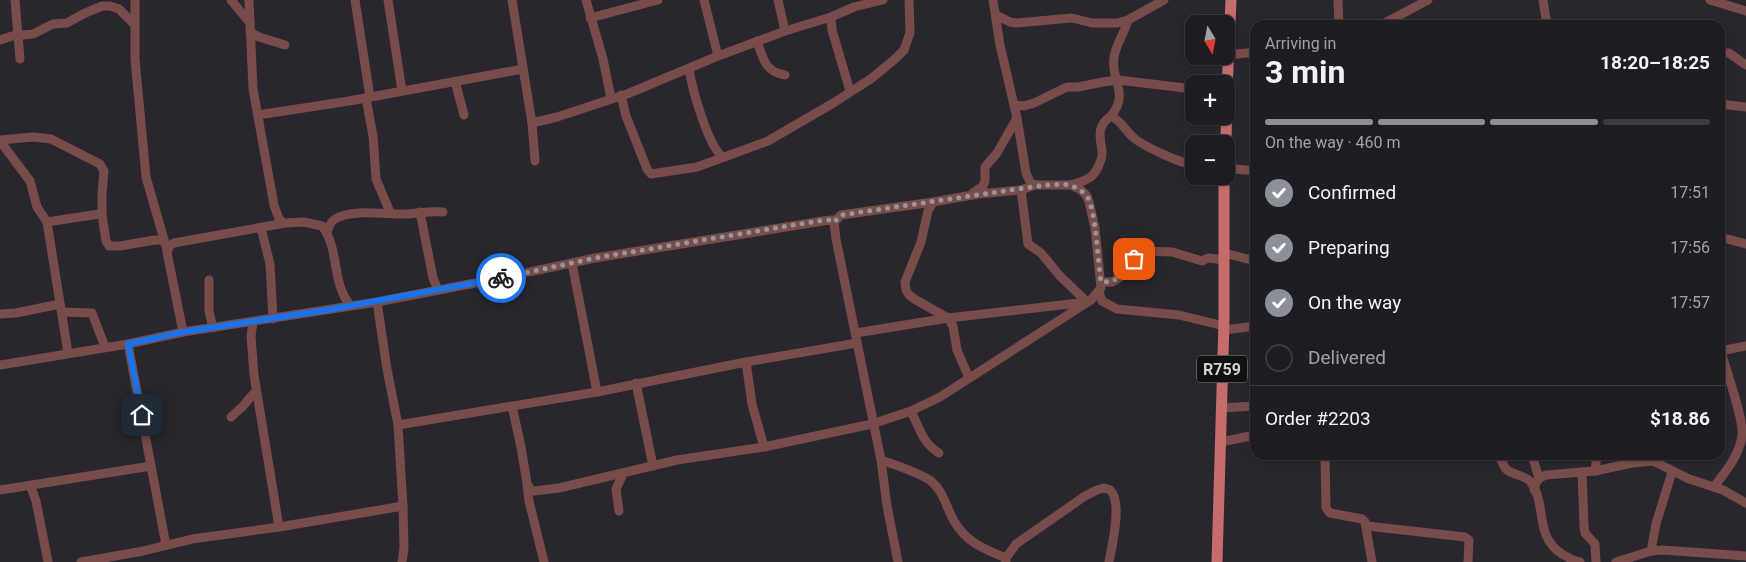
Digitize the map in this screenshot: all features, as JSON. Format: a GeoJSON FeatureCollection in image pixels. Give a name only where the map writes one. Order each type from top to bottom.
{"type":"FeatureCollection","features":[{"type":"Feature","properties":{"kind":"main road"},"geometry":{"type":"LineString","coordinates":[[1230,15],[1231,0]]}},
{"type":"Feature","properties":{"kind":"main road","name":"R759"},"geometry":{"type":"LineString","coordinates":[[1217,562],[1224,328],[1224,185]]}},
{"type":"Feature","properties":{"kind":"street"},"geometry":{"type":"LineString","coordinates":[[15,0],[20,59]]}},
{"type":"Feature","properties":{"kind":"street"},"geometry":{"type":"LineString","coordinates":[[119,9],[133,0]]}},
{"type":"Feature","properties":{"kind":"street"},"geometry":{"type":"LineString","coordinates":[[133,0],[135,59],[146,177],[166,246],[183,332]]}},
{"type":"Feature","properties":{"kind":"street"},"geometry":{"type":"LineString","coordinates":[[231,0],[258,37],[286,45]]}},
{"type":"Feature","properties":{"kind":"street"},"geometry":{"type":"LineString","coordinates":[[249,0],[253,89],[272,196],[277,213],[284,223]]}},
{"type":"Feature","properties":{"kind":"street"},"geometry":{"type":"LineString","coordinates":[[355,0],[373,136],[376,179],[390,212]]}},
{"type":"Feature","properties":{"kind":"street"},"geometry":{"type":"LineString","coordinates":[[388,0],[402,91]]}},
{"type":"Feature","properties":{"kind":"street"},"geometry":{"type":"LineString","coordinates":[[512,0],[532,123],[535,161]]}},
{"type":"Feature","properties":{"kind":"street"},"geometry":{"type":"LineString","coordinates":[[586,0],[603,59],[611,98]]}},
{"type":"Feature","properties":{"kind":"street"},"geometry":{"type":"LineString","coordinates":[[590,18],[629,4],[658,0]]}},
{"type":"Feature","properties":{"kind":"street"},"geometry":{"type":"LineString","coordinates":[[704,0],[718,56]]}},
{"type":"Feature","properties":{"kind":"street"},"geometry":{"type":"LineString","coordinates":[[778,0],[785,31]]}},
{"type":"Feature","properties":{"kind":"street"},"geometry":{"type":"LineString","coordinates":[[532,123],[557,117],[621,95],[758,41],[831,17],[853,4],[883,0]]}},
{"type":"Feature","properties":{"kind":"street"},"geometry":{"type":"LineString","coordinates":[[621,95],[626,116],[647,169],[651,174],[697,167],[768,141],[835,102],[874,76],[904,50],[910,33],[909,0]]}},
{"type":"Feature","properties":{"kind":"street"},"geometry":{"type":"LineString","coordinates":[[994,0],[1000,45],[1017,118],[1026,173],[1030,182],[1035,185]]}},
{"type":"Feature","properties":{"kind":"street"},"geometry":{"type":"LineString","coordinates":[[996,15],[1016,24],[1072,18],[1092,23],[1117,23],[1128,20],[1164,0]]}},
{"type":"Feature","properties":{"kind":"street"},"geometry":{"type":"LineString","coordinates":[[1338,0],[1338,20]]}},
{"type":"Feature","properties":{"kind":"street"},"geometry":{"type":"LineString","coordinates":[[1390,20],[1428,0]]}},
{"type":"Feature","properties":{"kind":"street"},"geometry":{"type":"LineString","coordinates":[[1543,0],[1546,20]]}},
{"type":"Feature","properties":{"kind":"street"},"geometry":{"type":"LineString","coordinates":[[1710,0],[1746,11]]}},
{"type":"Feature","properties":{"kind":"street"},"geometry":{"type":"LineString","coordinates":[[0,40],[17,35],[33,34],[53,24],[68,23],[102,6],[119,9],[134,24]]}},
{"type":"Feature","properties":{"kind":"street"},"geometry":{"type":"LineString","coordinates":[[831,17],[832,30],[850,92]]}},
{"type":"Feature","properties":{"kind":"street"},"geometry":{"type":"LineString","coordinates":[[834,222],[841,215],[968,195],[1021,190],[1035,185],[1070,185],[1090,178],[1096,172],[1102,152],[1099,135],[1103,125],[1118,106],[1120,98],[1121,92],[1118,80],[1114,75],[1114,60],[1128,20]]}},
{"type":"Feature","properties":{"kind":"street"},"geometry":{"type":"LineString","coordinates":[[758,41],[768,68],[772,72],[785,76]]}},
{"type":"Feature","properties":{"kind":"street"},"geometry":{"type":"LineString","coordinates":[[1235,53],[1250,52]]}},
{"type":"Feature","properties":{"kind":"street"},"geometry":{"type":"LineString","coordinates":[[1725,53],[1729,53],[1746,65]]}},
{"type":"Feature","properties":{"kind":"street"},"geometry":{"type":"LineString","coordinates":[[258,115],[523,69]]}},
{"type":"Feature","properties":{"kind":"street"},"geometry":{"type":"LineString","coordinates":[[689,69],[700,110],[716,151],[723,158]]}},
{"type":"Feature","properties":{"kind":"street"},"geometry":{"type":"LineString","coordinates":[[1014,105],[1024,106],[1034,103],[1066,87],[1078,87],[1118,80],[1185,88]]}},
{"type":"Feature","properties":{"kind":"street"},"geometry":{"type":"LineString","coordinates":[[455,81],[464,115]]}},
{"type":"Feature","properties":{"kind":"street"},"geometry":{"type":"LineString","coordinates":[[1725,105],[1746,107]]}},
{"type":"Feature","properties":{"kind":"street"},"geometry":{"type":"LineString","coordinates":[[1111,116],[1124,126],[1133,137],[1176,160],[1185,162]]}},
{"type":"Feature","properties":{"kind":"street"},"geometry":{"type":"LineString","coordinates":[[968,195],[983,186],[985,167],[997,154],[1017,118]]}},
{"type":"Feature","properties":{"kind":"street"},"geometry":{"type":"LineString","coordinates":[[0,140],[33,137],[51,139],[100,164],[104,171],[102,215],[106,241],[109,246],[161,240],[166,246]]}},
{"type":"Feature","properties":{"kind":"street"},"geometry":{"type":"LineString","coordinates":[[0,140],[30,180],[37,208],[47,222],[68,353]]}},
{"type":"Feature","properties":{"kind":"street"},"geometry":{"type":"LineString","coordinates":[[1235,169],[1250,170]]}},
{"type":"Feature","properties":{"kind":"street"},"geometry":{"type":"LineString","coordinates":[[1070,185],[1081,190],[1090,202],[1101,282],[1099,292],[1102,301],[1118,309],[1179,316],[1224,328],[1250,326]]}},
{"type":"Feature","properties":{"kind":"street"},"geometry":{"type":"LineString","coordinates":[[1021,190],[1028,244],[1041,253],[1059,275],[1087,302]]}},
{"type":"Feature","properties":{"kind":"street"},"geometry":{"type":"LineString","coordinates":[[933,202],[928,211],[921,242],[905,282],[906,290],[909,295],[948,318],[953,326],[957,350],[969,378]]}},
{"type":"Feature","properties":{"kind":"street"},"geometry":{"type":"LineString","coordinates":[[327,232],[330,222],[341,216],[363,213],[390,212],[408,214],[443,212]]}},
{"type":"Feature","properties":{"kind":"street"},"geometry":{"type":"LineString","coordinates":[[420,212],[432,278],[438,290]]}},
{"type":"Feature","properties":{"kind":"street"},"geometry":{"type":"LineString","coordinates":[[264,228],[274,221],[277,213]]}},
{"type":"Feature","properties":{"kind":"street"},"geometry":{"type":"LineString","coordinates":[[47,222],[102,215]]}},
{"type":"Feature","properties":{"kind":"street"},"geometry":{"type":"LineString","coordinates":[[0,365],[128,344],[183,332],[377,302],[572,263],[824,220],[832,220],[834,222]]}},
{"type":"Feature","properties":{"kind":"street"},"geometry":{"type":"LineString","coordinates":[[166,246],[284,223],[304,222],[322,226],[331,238],[340,289],[350,305]]}},
{"type":"Feature","properties":{"kind":"street"},"geometry":{"type":"LineString","coordinates":[[834,222],[872,424],[881,460],[887,506],[898,562]]}},
{"type":"Feature","properties":{"kind":"street"},"geometry":{"type":"LineString","coordinates":[[264,228],[270,264],[273,319]]}},
{"type":"Feature","properties":{"kind":"street"},"geometry":{"type":"LineString","coordinates":[[1725,238],[1746,244]]}},
{"type":"Feature","properties":{"kind":"street"},"geometry":{"type":"LineString","coordinates":[[1101,282],[1112,282],[1119,278],[1129,269],[1136,256],[1144,251],[1172,252],[1202,261],[1208,258],[1224,257],[1250,260]]}},
{"type":"Feature","properties":{"kind":"street"},"geometry":{"type":"LineString","coordinates":[[572,263],[597,392]]}},
{"type":"Feature","properties":{"kind":"street"},"geometry":{"type":"LineString","coordinates":[[209,280],[208,307],[213,328]]}},
{"type":"Feature","properties":{"kind":"street"},"geometry":{"type":"LineString","coordinates":[[527,483],[534,491],[589,482],[677,460],[764,447],[872,424],[910,411],[940,397],[1079,309],[1092,300],[1099,292]]}},
{"type":"Feature","properties":{"kind":"street"},"geometry":{"type":"LineString","coordinates":[[377,302],[386,369],[398,425],[403,506],[404,548],[402,562]]}},
{"type":"Feature","properties":{"kind":"street"},"geometry":{"type":"LineString","coordinates":[[856,333],[948,318],[1087,302]]}},
{"type":"Feature","properties":{"kind":"street"},"geometry":{"type":"LineString","coordinates":[[0,314],[61,308],[92,313],[105,347]]}},
{"type":"Feature","properties":{"kind":"street"},"geometry":{"type":"LineString","coordinates":[[253,322],[251,336],[256,391],[279,527]]}},
{"type":"Feature","properties":{"kind":"street"},"geometry":{"type":"LineString","coordinates":[[398,425],[597,392],[746,362],[857,343]]}},
{"type":"Feature","properties":{"kind":"street"},"geometry":{"type":"LineString","coordinates":[[128,344],[166,545]]}},
{"type":"Feature","properties":{"kind":"street"},"geometry":{"type":"LineString","coordinates":[[1725,350],[1746,346]]}},
{"type":"Feature","properties":{"kind":"street"},"geometry":{"type":"LineString","coordinates":[[746,362],[752,404],[764,447]]}},
{"type":"Feature","properties":{"kind":"street"},"geometry":{"type":"LineString","coordinates":[[1714,487],[1736,454],[1744,422],[1725,382]]}},
{"type":"Feature","properties":{"kind":"street"},"geometry":{"type":"LineString","coordinates":[[636,383],[653,466]]}},
{"type":"Feature","properties":{"kind":"street"},"geometry":{"type":"LineString","coordinates":[[231,417],[256,391]]}},
{"type":"Feature","properties":{"kind":"street"},"geometry":{"type":"LineString","coordinates":[[512,406],[521,447],[529,501],[544,562]]}},
{"type":"Feature","properties":{"kind":"street"},"geometry":{"type":"LineString","coordinates":[[1221,408],[1250,406]]}},
{"type":"Feature","properties":{"kind":"street"},"geometry":{"type":"LineString","coordinates":[[910,411],[930,447],[939,453]]}},
{"type":"Feature","properties":{"kind":"street"},"geometry":{"type":"LineString","coordinates":[[1220,442],[1250,437]]}},
{"type":"Feature","properties":{"kind":"street"},"geometry":{"type":"LineString","coordinates":[[881,460],[932,482],[943,495],[954,522],[966,536],[977,546],[1006,560],[1016,544],[1085,496],[1104,488],[1110,490],[1116,498],[1109,562]]}},
{"type":"Feature","properties":{"kind":"street"},"geometry":{"type":"LineString","coordinates":[[1324,460],[1325,503],[1328,511],[1335,515],[1362,519],[1367,526],[1372,562]]}},
{"type":"Feature","properties":{"kind":"street"},"geometry":{"type":"LineString","coordinates":[[1501,460],[1506,468],[1528,480],[1534,490],[1546,537],[1552,546],[1574,561],[1580,562]]}},
{"type":"Feature","properties":{"kind":"street"},"geometry":{"type":"LineString","coordinates":[[1534,460],[1539,478],[1534,490]]}},
{"type":"Feature","properties":{"kind":"street"},"geometry":{"type":"LineString","coordinates":[[1595,471],[1596,460]]}},
{"type":"Feature","properties":{"kind":"street"},"geometry":{"type":"LineString","coordinates":[[1539,478],[1546,475],[1595,471],[1633,460]]}},
{"type":"Feature","properties":{"kind":"street"},"geometry":{"type":"LineString","coordinates":[[1649,460],[1660,463],[1672,472],[1688,479],[1723,490],[1746,503]]}},
{"type":"Feature","properties":{"kind":"street"},"geometry":{"type":"LineString","coordinates":[[0,490],[151,466]]}},
{"type":"Feature","properties":{"kind":"street"},"geometry":{"type":"LineString","coordinates":[[1582,472],[1585,533],[1595,544],[1596,562]]}},
{"type":"Feature","properties":{"kind":"street"},"geometry":{"type":"LineString","coordinates":[[1651,551],[1656,524],[1672,472]]}},
{"type":"Feature","properties":{"kind":"street"},"geometry":{"type":"LineString","coordinates":[[619,511],[616,489],[623,474]]}},
{"type":"Feature","properties":{"kind":"street"},"geometry":{"type":"LineString","coordinates":[[30,485],[36,501],[48,562]]}},
{"type":"Feature","properties":{"kind":"street"},"geometry":{"type":"LineString","coordinates":[[81,562],[192,539],[279,527],[403,506]]}},
{"type":"Feature","properties":{"kind":"street"},"geometry":{"type":"LineString","coordinates":[[1367,526],[1465,537],[1469,540],[1468,562]]}},
{"type":"Feature","properties":{"kind":"street"},"geometry":{"type":"LineString","coordinates":[[1616,562],[1651,551],[1663,550],[1739,558]]}},
{"type":"Feature","properties":{"kind":"way so far"},"geometry":{"type":"LineString","coordinates":[[501,278],[595,258],[824,220],[832,220],[834,222],[841,215],[978,194],[1021,190],[1035,185],[1070,185],[1081,190],[1087,196],[1095,228],[1101,282],[1112,282],[1119,278],[1129,269],[1134,259]]}},
{"type":"Feature","properties":{"kind":"route"},"geometry":{"type":"LineString","coordinates":[[142,415],[128,344],[183,332],[377,302],[501,278]]}}]}
